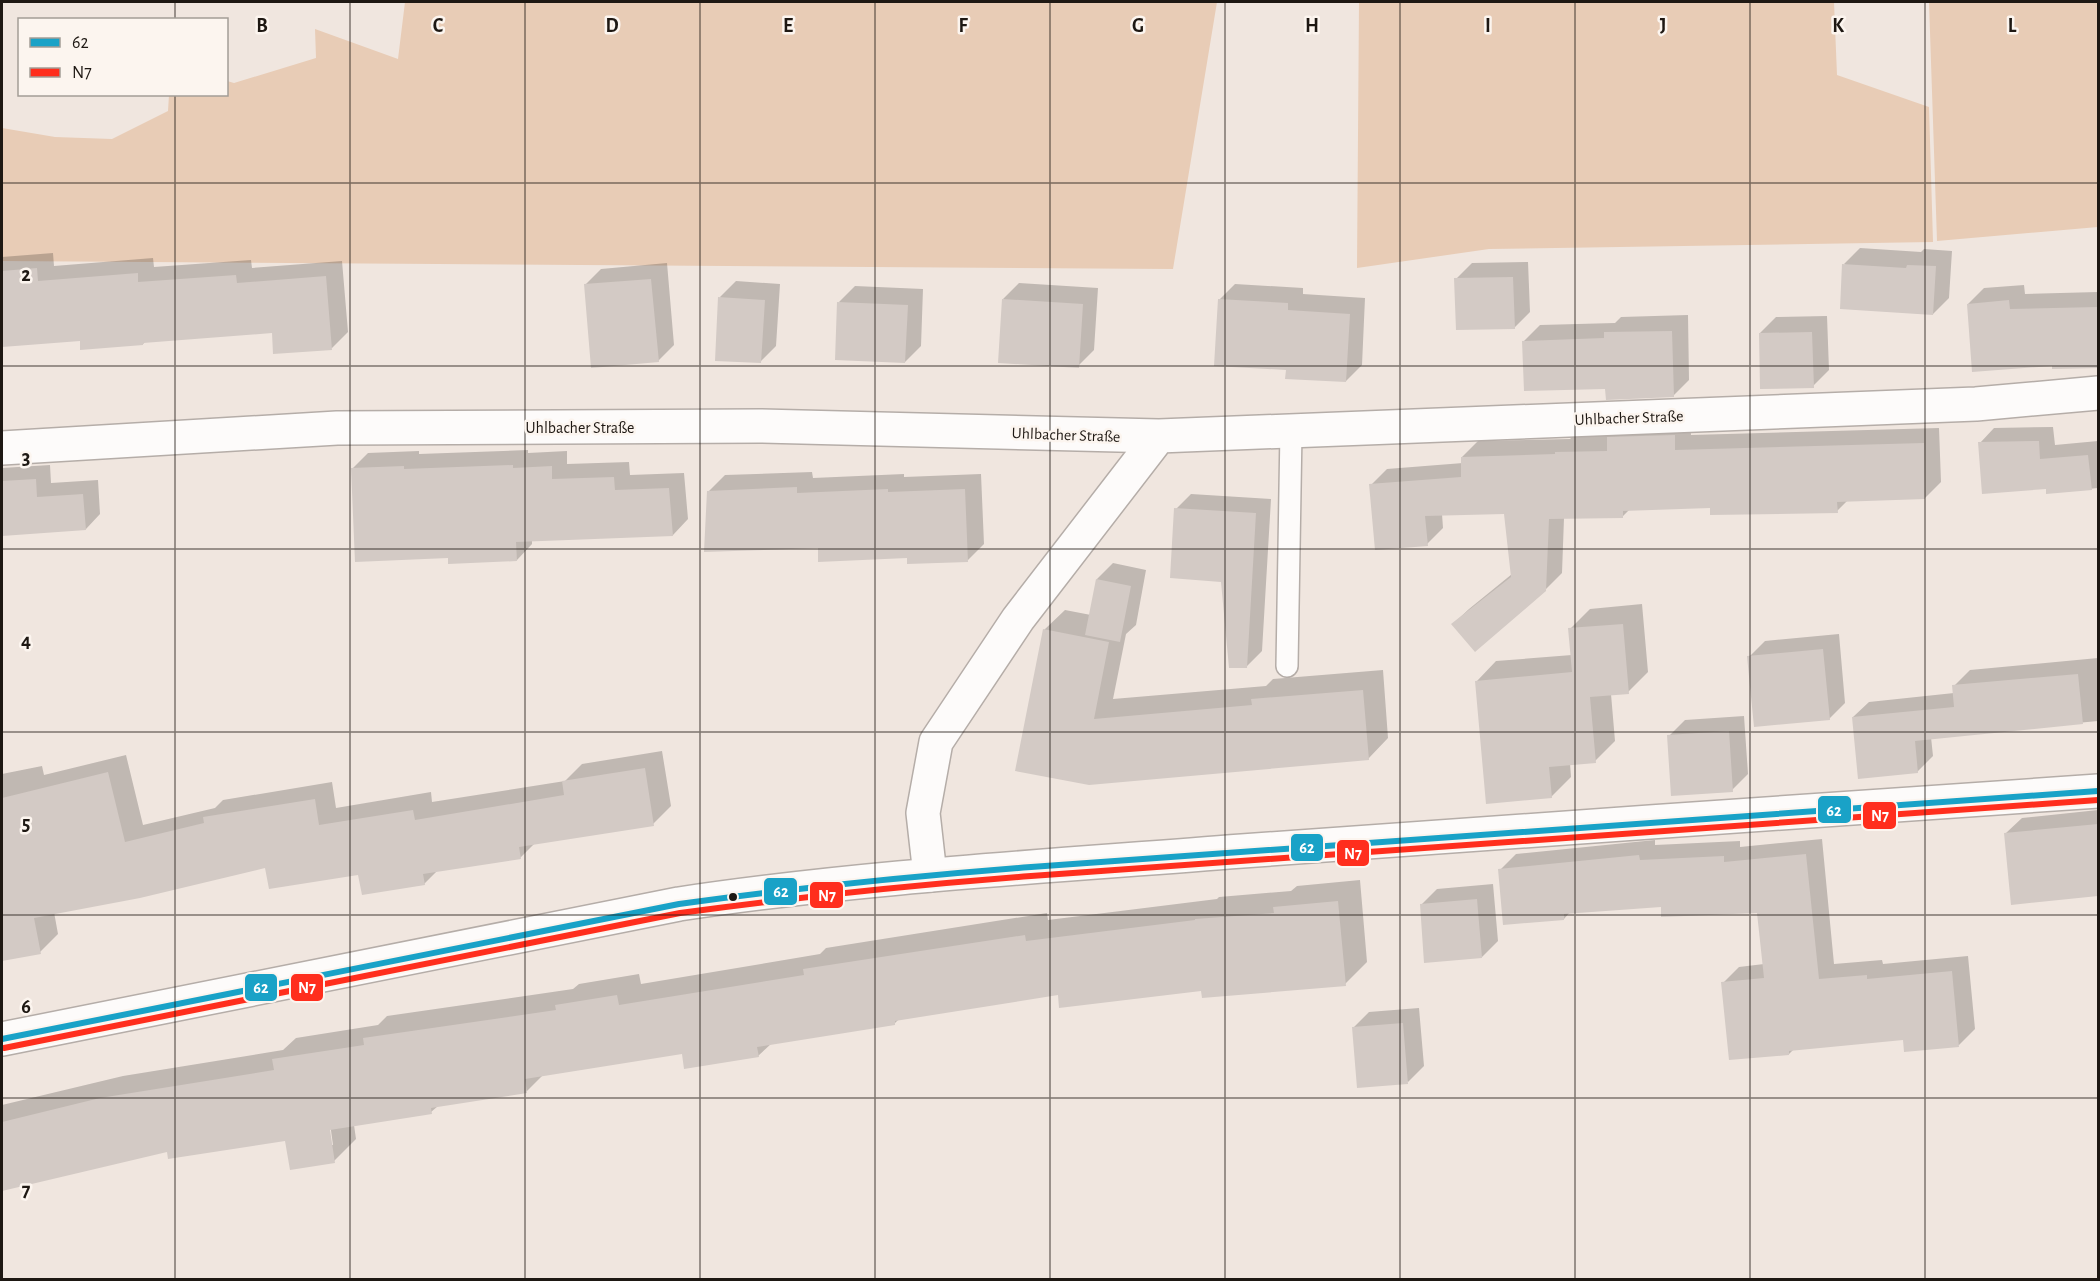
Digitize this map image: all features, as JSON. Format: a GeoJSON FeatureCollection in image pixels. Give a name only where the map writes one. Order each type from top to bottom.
{"type":"FeatureCollection","features":[{"type":"Feature","properties":{"kind":"street","name":"Uhlbacher Straße"},"geometry":{"type":"LineString","coordinates":[[2,448],[337,428],[760,426],[1159,436],[1976,404],[2098,393]]}},
{"type":"Feature","properties":{"kind":"street"},"geometry":{"type":"LineString","coordinates":[[930,875],[923,813],[936,742],[1018,619],[1159,436]]}},
{"type":"Feature","properties":{"kind":"street"},"geometry":{"type":"LineString","coordinates":[[2,1040],[679,904],[781,889],[930,875],[2098,791]]}},
{"type":"Feature","properties":{"kind":"lane"},"geometry":{"type":"LineString","coordinates":[[1287,666],[1291,431]]}},
{"type":"Feature","properties":{"kind":"shaded area"},"geometry":{"type":"Polygon","coordinates":[[[405,2],[1217,2],[1173,269],[2,261],[2,128],[55,137],[112,139],[168,111],[169,96],[228,96],[228,81],[234,83],[316,58],[315,29],[398,59],[405,2]]]}},
{"type":"Feature","properties":{"kind":"shaded area"},"geometry":{"type":"Polygon","coordinates":[[[1359,2],[1834,2],[1837,75],[1929,107],[1933,242],[1489,249],[1357,268],[1359,2]]]}},
{"type":"Feature","properties":{"kind":"shaded area"},"geometry":{"type":"Polygon","coordinates":[[[1929,2],[2098,2],[2098,227],[1937,241],[1929,2]]]}},
{"type":"Feature","properties":{"kind":"building"},"geometry":{"type":"Polygon","coordinates":[[[1842,264],[1906,268],[1907,265],[1936,266],[1933,315],[1840,309],[1842,264]]]}},
{"type":"Feature","properties":{"kind":"building"},"geometry":{"type":"Polygon","coordinates":[[[37,268],[38,281],[138,273],[138,282],[236,275],[237,283],[326,276],[332,350],[273,354],[272,333],[80,350],[80,341],[2,347],[2,271],[37,268]]]}},
{"type":"Feature","properties":{"kind":"building"},"geometry":{"type":"Polygon","coordinates":[[[1513,277],[1515,329],[1456,330],[1454,278],[1513,277]]]}},
{"type":"Feature","properties":{"kind":"building"},"geometry":{"type":"Polygon","coordinates":[[[651,279],[659,362],[591,368],[584,284],[651,279]]]}},
{"type":"Feature","properties":{"kind":"building"},"geometry":{"type":"Polygon","coordinates":[[[718,297],[765,300],[761,363],[715,361],[718,297]]]}},
{"type":"Feature","properties":{"kind":"building"},"geometry":{"type":"Polygon","coordinates":[[[1002,299],[1083,304],[1079,368],[998,363],[1002,299]]]}},
{"type":"Feature","properties":{"kind":"building"},"geometry":{"type":"Polygon","coordinates":[[[1218,299],[1288,303],[1288,310],[1350,314],[1346,382],[1285,379],[1286,370],[1214,366],[1218,299]]]}},
{"type":"Feature","properties":{"kind":"building"},"geometry":{"type":"Polygon","coordinates":[[[2009,300],[2010,309],[2098,307],[2098,368],[2052,369],[2052,366],[1972,372],[1967,304],[2009,300]]]}},
{"type":"Feature","properties":{"kind":"building"},"geometry":{"type":"Polygon","coordinates":[[[837,302],[908,305],[905,363],[835,360],[837,302]]]}},
{"type":"Feature","properties":{"kind":"building"},"geometry":{"type":"Polygon","coordinates":[[[1672,331],[1674,397],[1606,400],[1605,389],[1524,391],[1522,341],[1604,338],[1604,332],[1672,331]]]}},
{"type":"Feature","properties":{"kind":"building"},"geometry":{"type":"Polygon","coordinates":[[[1812,332],[1814,388],[1760,389],[1759,333],[1812,332]]]}},
{"type":"Feature","properties":{"kind":"building"},"geometry":{"type":"Polygon","coordinates":[[[1675,435],[1675,450],[1924,443],[1925,499],[1837,502],[1838,513],[1710,515],[1710,508],[1623,511],[1623,518],[1549,519],[1546,591],[1475,652],[1451,624],[1511,577],[1504,514],[1425,516],[1428,546],[1375,550],[1369,484],[1461,477],[1461,457],[1607,451],[1607,437],[1675,435]]]}},
{"type":"Feature","properties":{"kind":"building"},"geometry":{"type":"Polygon","coordinates":[[[2039,441],[2040,459],[2088,455],[2092,490],[2046,494],[2046,489],[1982,494],[1978,442],[2039,441]]]}},
{"type":"Feature","properties":{"kind":"building"},"geometry":{"type":"Polygon","coordinates":[[[513,465],[513,468],[552,466],[552,479],[614,477],[615,490],[669,488],[673,536],[516,542],[517,561],[448,564],[448,558],[355,562],[351,468],[404,466],[404,469],[513,465]]]}},
{"type":"Feature","properties":{"kind":"building"},"geometry":{"type":"Polygon","coordinates":[[[36,479],[37,497],[83,494],[86,530],[2,536],[2,481],[36,479]]]}},
{"type":"Feature","properties":{"kind":"building"},"geometry":{"type":"Polygon","coordinates":[[[797,487],[797,493],[888,489],[888,492],[965,489],[968,562],[907,564],[907,558],[818,562],[818,548],[704,552],[707,491],[797,487]]]}},
{"type":"Feature","properties":{"kind":"building"},"geometry":{"type":"Polygon","coordinates":[[[1174,508],[1256,513],[1247,668],[1229,668],[1221,582],[1170,578],[1174,508]]]}},
{"type":"Feature","properties":{"kind":"building"},"geometry":{"type":"Polygon","coordinates":[[[1096,579],[1131,586],[1120,642],[1085,635],[1096,579]]]}},
{"type":"Feature","properties":{"kind":"building"},"geometry":{"type":"Polygon","coordinates":[[[1623,624],[1629,694],[1590,697],[1596,763],[1549,767],[1552,798],[1486,804],[1475,681],[1572,672],[1568,628],[1623,624]]]}},
{"type":"Feature","properties":{"kind":"building"},"geometry":{"type":"Polygon","coordinates":[[[1043,629],[1109,642],[1094,719],[1252,705],[1251,699],[1363,690],[1369,760],[1089,785],[1015,771],[1043,629]]]}},
{"type":"Feature","properties":{"kind":"building"},"geometry":{"type":"Polygon","coordinates":[[[1823,649],[1830,720],[1754,727],[1747,656],[1823,649]]]}},
{"type":"Feature","properties":{"kind":"building"},"geometry":{"type":"Polygon","coordinates":[[[2078,674],[2083,724],[1915,741],[1918,773],[1858,779],[1852,717],[1954,707],[1952,685],[2078,674]]]}},
{"type":"Feature","properties":{"kind":"building"},"geometry":{"type":"Polygon","coordinates":[[[1729,731],[1733,792],[1671,796],[1667,735],[1729,731]]]}},
{"type":"Feature","properties":{"kind":"building"},"geometry":{"type":"Polygon","coordinates":[[[645,768],[654,826],[519,847],[521,859],[423,874],[425,885],[362,895],[358,875],[269,889],[265,868],[140,898],[34,918],[41,954],[2,961],[2,798],[108,772],[125,842],[204,823],[203,817],[315,799],[319,825],[413,810],[415,820],[564,795],[562,781],[645,768]]]}},
{"type":"Feature","properties":{"kind":"building"},"geometry":{"type":"Polygon","coordinates":[[[2098,824],[2098,896],[2011,905],[2004,833],[2098,824]]]}},
{"type":"Feature","properties":{"kind":"building"},"geometry":{"type":"Polygon","coordinates":[[[1806,854],[1819,979],[1867,975],[1867,979],[1952,971],[1959,1047],[1904,1052],[1903,1040],[1789,1051],[1789,1055],[1729,1060],[1721,982],[1764,978],[1757,913],[1661,917],[1661,907],[1564,914],[1564,920],[1503,925],[1498,869],[1639,855],[1640,860],[1724,856],[1724,862],[1806,854]]]}},
{"type":"Feature","properties":{"kind":"building"},"geometry":{"type":"Polygon","coordinates":[[[1477,899],[1482,958],[1424,963],[1420,904],[1477,899]]]}},
{"type":"Feature","properties":{"kind":"building"},"geometry":{"type":"Polygon","coordinates":[[[1338,901],[1346,986],[1202,998],[1201,991],[1059,1008],[1058,995],[895,1021],[895,1025],[757,1047],[759,1057],[684,1069],[682,1054],[525,1079],[527,1093],[431,1108],[432,1114],[330,1130],[335,1163],[290,1170],[285,1141],[168,1159],[167,1152],[2,1191],[2,1122],[100,1098],[274,1070],[272,1059],[364,1045],[363,1038],[556,1010],[555,1005],[617,995],[619,1005],[804,975],[803,969],[1025,935],[1026,941],[1195,919],[1274,913],[1273,907],[1338,901]]]}},
{"type":"Feature","properties":{"kind":"building"},"geometry":{"type":"Polygon","coordinates":[[[1403,1023],[1408,1084],[1357,1088],[1352,1027],[1403,1023]]]}},
{"type":"Feature","properties":{"kind":"transit line","name":"62"},"geometry":{"type":"LineString","coordinates":[[2,1039],[679,904],[767,893],[899,878],[1031,867],[2098,791]]}},
{"type":"Feature","properties":{"kind":"transit line","name":"N7"},"geometry":{"type":"LineString","coordinates":[[4,1048],[680,913],[768,902],[899,887],[1031,876],[2098,800]]}}]}
